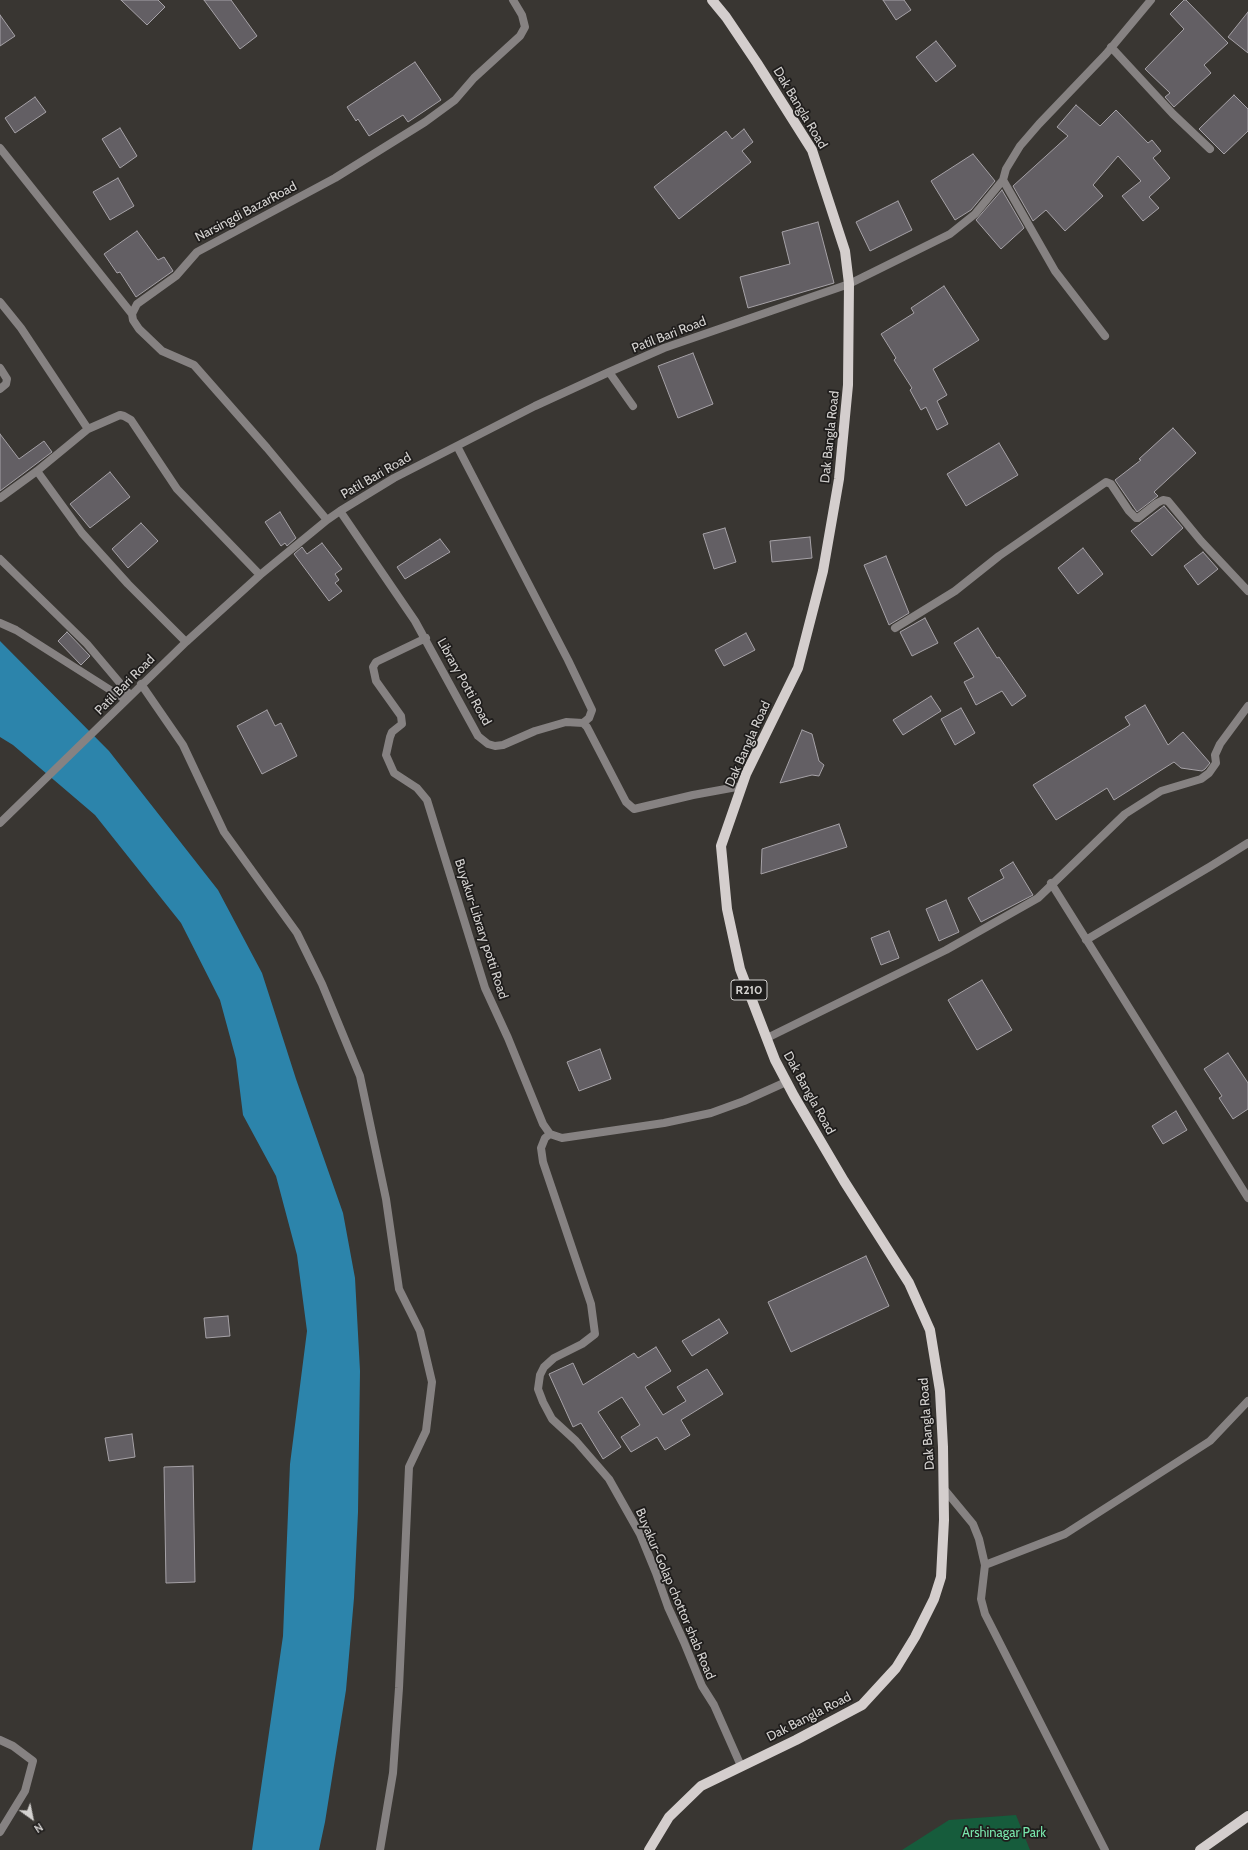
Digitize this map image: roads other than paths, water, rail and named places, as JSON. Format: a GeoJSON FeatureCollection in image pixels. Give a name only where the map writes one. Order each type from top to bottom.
{"type":"FeatureCollection","features":[{"type":"Feature","properties":{"kind":"main road","name":"Dak Bangla Road"},"geometry":{"type":"LineString","coordinates":[[649,1850],[669,1817],[701,1786],[796,1740],[862,1705],[896,1668],[915,1637],[934,1599],[941,1577],[944,1489],[940,1391],[930,1330],[909,1282],[852,1194],[786,1082],[740,969],[727,909],[721,846],[746,774],[798,668],[823,571],[839,479],[847,393],[849,284],[845,251],[812,150],[757,63],[712,0]]}},
{"type":"Feature","properties":{"kind":"main road"},"geometry":{"type":"LineString","coordinates":[[1200,1850],[1248,1816]]}},
{"type":"Feature","properties":{"kind":"street","name":"Narsingdi BazarRoad"},"geometry":{"type":"LineString","coordinates":[[132,314],[137,304],[176,276],[197,252],[335,178],[425,122],[455,100],[474,78],[520,36],[525,27],[522,15],[513,0]]}},
{"type":"Feature","properties":{"kind":"street","name":"Patil Bari Road"},"geometry":{"type":"LineString","coordinates":[[3,821],[126,701],[141,684],[186,642],[260,575],[326,520],[340,511],[394,478],[535,406],[609,372],[664,348],[849,284],[950,234],[975,214],[1003,180],[1006,169],[1030,135],[1111,47],[1151,0]]}},
{"type":"Feature","properties":{"kind":"street"},"geometry":{"type":"LineString","coordinates":[[1111,47],[1173,114],[1210,149]]}},
{"type":"Feature","properties":{"kind":"street"},"geometry":{"type":"LineString","coordinates":[[0,148],[132,314],[132,320],[139,329],[162,351],[194,365],[267,448],[326,520]]}},
{"type":"Feature","properties":{"kind":"street"},"geometry":{"type":"LineString","coordinates":[[1003,180],[1055,271],[1105,336]]}},
{"type":"Feature","properties":{"kind":"street"},"geometry":{"type":"LineString","coordinates":[[0,302],[22,328],[88,429]]}},
{"type":"Feature","properties":{"kind":"street"},"geometry":{"type":"LineString","coordinates":[[0,368],[7,379],[6,384],[0,389]]}},
{"type":"Feature","properties":{"kind":"street"},"geometry":{"type":"LineString","coordinates":[[609,372],[633,406]]}},
{"type":"Feature","properties":{"kind":"street"},"geometry":{"type":"LineString","coordinates":[[0,498],[37,471],[88,429],[120,415],[131,420],[178,489],[260,575]]}},
{"type":"Feature","properties":{"kind":"street"},"geometry":{"type":"LineString","coordinates":[[457,446],[592,710],[589,718],[583,723],[587,727],[626,802],[634,809],[693,795],[742,786]]}},
{"type":"Feature","properties":{"kind":"street"},"geometry":{"type":"LineString","coordinates":[[37,471],[82,533],[128,584],[186,642]]}},
{"type":"Feature","properties":{"kind":"street"},"geometry":{"type":"LineString","coordinates":[[895,628],[955,590],[999,556],[1106,482],[1111,484],[1129,511],[1136,518],[1157,503],[1164,500],[1168,501],[1201,541],[1248,591]]}},
{"type":"Feature","properties":{"kind":"street","name":"Library Potti Road"},"geometry":{"type":"LineString","coordinates":[[340,511],[426,638],[478,736],[488,744],[495,746],[503,745],[536,731],[566,722],[583,723]]}},
{"type":"Feature","properties":{"kind":"street"},"geometry":{"type":"LineString","coordinates":[[0,558],[87,644],[126,701]]}},
{"type":"Feature","properties":{"kind":"street"},"geometry":{"type":"LineString","coordinates":[[0,623],[16,630],[126,701]]}},
{"type":"Feature","properties":{"kind":"street","name":"Buyakur-Library potti Road"},"geometry":{"type":"LineString","coordinates":[[426,638],[376,662],[373,667],[376,680],[401,716],[402,724],[392,732],[386,755],[394,772],[417,788],[426,800],[485,988],[508,1038],[544,1124],[550,1134]]}},
{"type":"Feature","properties":{"kind":"street"},"geometry":{"type":"LineString","coordinates":[[141,684],[183,745],[224,832],[297,933],[322,984],[360,1076],[386,1199],[399,1290],[420,1331],[432,1382],[426,1431],[409,1467],[400,1688],[394,1773],[380,1850]]}},
{"type":"Feature","properties":{"kind":"street"},"geometry":{"type":"LineString","coordinates":[[767,1038],[946,950],[1038,898],[1051,883],[1125,814],[1160,791],[1201,779],[1209,773],[1216,763],[1215,755],[1220,744],[1248,706]]}},
{"type":"Feature","properties":{"kind":"street"},"geometry":{"type":"LineString","coordinates":[[1086,940],[1212,866],[1248,843]]}},
{"type":"Feature","properties":{"kind":"street"},"geometry":{"type":"LineString","coordinates":[[1051,883],[1248,1198]]}},
{"type":"Feature","properties":{"kind":"street"},"geometry":{"type":"LineString","coordinates":[[550,1134],[562,1138],[664,1123],[711,1113],[744,1101],[786,1082]]}},
{"type":"Feature","properties":{"kind":"street","name":"Buyakur-Golap chottor shab Road"},"geometry":{"type":"LineString","coordinates":[[550,1134],[545,1138],[541,1148],[543,1162],[591,1304],[596,1334],[582,1344],[554,1358],[544,1367],[540,1375],[538,1389],[552,1419],[576,1441],[609,1479],[640,1534],[668,1607],[702,1686],[714,1706],[741,1766]]}},
{"type":"Feature","properties":{"kind":"street"},"geometry":{"type":"LineString","coordinates":[[985,1565],[1065,1534],[1210,1441],[1248,1401]]}},
{"type":"Feature","properties":{"kind":"street"},"geometry":{"type":"LineString","coordinates":[[944,1489],[973,1524],[985,1565],[981,1600],[985,1614],[1105,1850]]}},
{"type":"Feature","properties":{"kind":"street"},"geometry":{"type":"LineString","coordinates":[[0,1740],[13,1746],[33,1761],[25,1790],[0,1832]]}},
{"type":"Feature","properties":{"kind":"water"},"geometry":{"type":"Polygon","coordinates":[[[0,641],[109,751],[218,890],[262,973],[296,1079],[343,1213],[355,1278],[360,1371],[358,1512],[354,1598],[346,1690],[325,1822],[319,1850],[252,1850],[283,1636],[290,1464],[307,1331],[297,1255],[276,1176],[243,1115],[236,1059],[220,1000],[181,923],[95,815],[13,745],[0,737],[0,641]]]}},
{"type":"Feature","properties":{"kind":"park label","name":"Arshinagar Park"},"geometry":{"type":"Point","coordinates":[1004,1833]}}]}
